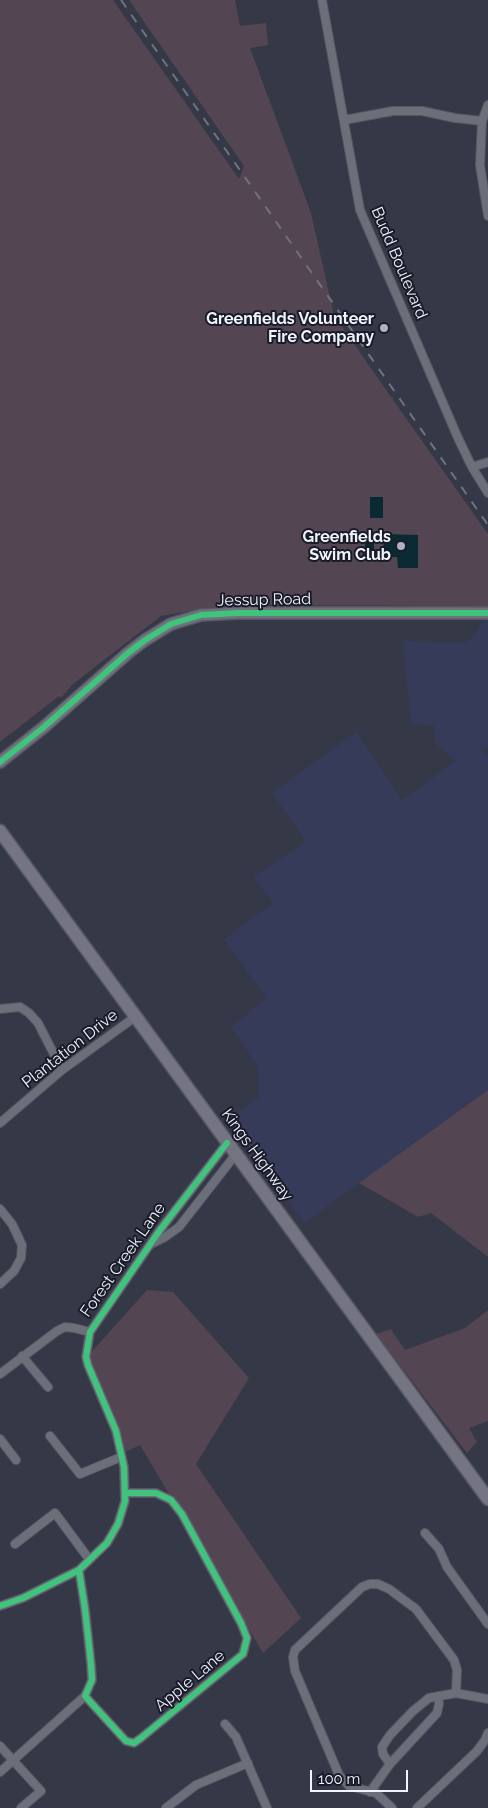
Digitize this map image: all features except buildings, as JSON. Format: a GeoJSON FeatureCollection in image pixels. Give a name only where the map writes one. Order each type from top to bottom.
{"type":"FeatureCollection","features":[{"type":"Feature","properties":{"kind":"main road","name":"Kings Highway"},"geometry":{"type":"LineString","coordinates":[[0,831],[488,1499]]}},
{"type":"Feature","properties":{"kind":"street","name":"Budd Boulevard"},"geometry":{"type":"LineString","coordinates":[[322,0],[360,210],[472,467],[488,493]]}},
{"type":"Feature","properties":{"kind":"street"},"geometry":{"type":"LineString","coordinates":[[488,106],[482,122],[480,165],[488,216]]}},
{"type":"Feature","properties":{"kind":"street"},"geometry":{"type":"LineString","coordinates":[[344,120],[393,111],[422,111],[482,122]]}},
{"type":"Feature","properties":{"kind":"street"},"geometry":{"type":"LineString","coordinates":[[472,467],[488,462]]}},
{"type":"Feature","properties":{"kind":"street","name":"Jessup Road"},"geometry":{"type":"LineString","coordinates":[[0,762],[44,727],[134,648],[171,624],[201,615],[238,613],[488,613]]}},
{"type":"Feature","properties":{"kind":"street"},"geometry":{"type":"LineString","coordinates":[[0,1009],[20,1007],[29,1013],[38,1023],[62,1070]]}},
{"type":"Feature","properties":{"kind":"street","name":"Plantation Drive"},"geometry":{"type":"LineString","coordinates":[[0,1124],[62,1070],[135,1017]]}},
{"type":"Feature","properties":{"kind":"street","name":"Forest Creek Lane"},"geometry":{"type":"LineString","coordinates":[[0,1606],[23,1598],[79,1570],[89,1558],[107,1543],[118,1524],[125,1501],[122,1457],[116,1431],[88,1365],[86,1357],[90,1332],[134,1266],[153,1243],[160,1230],[227,1143]]}},
{"type":"Feature","properties":{"kind":"street","name":"Forest Creek Lane"},"geometry":{"type":"LineString","coordinates":[[153,1243],[165,1237],[179,1226],[236,1154]]}},
{"type":"Feature","properties":{"kind":"street"},"geometry":{"type":"LineString","coordinates":[[0,1209],[12,1224],[22,1245],[21,1258],[14,1271],[0,1284]]}},
{"type":"Feature","properties":{"kind":"street"},"geometry":{"type":"LineString","coordinates":[[0,1374],[57,1331],[65,1328],[74,1328],[90,1332]]}},
{"type":"Feature","properties":{"kind":"street"},"geometry":{"type":"LineString","coordinates":[[22,1356],[48,1387]]}},
{"type":"Feature","properties":{"kind":"street"},"geometry":{"type":"LineString","coordinates":[[50,1436],[80,1474],[122,1457]]}},
{"type":"Feature","properties":{"kind":"street"},"geometry":{"type":"LineString","coordinates":[[0,1440],[16,1460]]}},
{"type":"Feature","properties":{"kind":"street","name":"Apple Lane"},"geometry":{"type":"LineString","coordinates":[[84,1696],[120,1736],[126,1741],[134,1743],[243,1654],[245,1646],[245,1630],[238,1615],[182,1514],[171,1500],[156,1493],[125,1493]]}},
{"type":"Feature","properties":{"kind":"street"},"geometry":{"type":"LineString","coordinates":[[15,1544],[55,1513],[89,1558]]}},
{"type":"Feature","properties":{"kind":"street"},"geometry":{"type":"LineString","coordinates":[[425,1533],[439,1549],[446,1567],[488,1624]]}},
{"type":"Feature","properties":{"kind":"street"},"geometry":{"type":"LineString","coordinates":[[0,1772],[84,1696],[92,1680],[86,1609],[79,1570]]}},
{"type":"Feature","properties":{"kind":"street"},"geometry":{"type":"LineString","coordinates":[[392,1808],[380,1796],[348,1786],[339,1776],[295,1671],[293,1657],[300,1644],[362,1588],[370,1584],[378,1584],[389,1589],[416,1609],[454,1660],[458,1670],[456,1693]]}},
{"type":"Feature","properties":{"kind":"street"},"geometry":{"type":"LineString","coordinates":[[390,1764],[383,1754],[382,1747],[390,1735],[429,1698],[456,1693],[488,1698]]}},
{"type":"Feature","properties":{"kind":"street"},"geometry":{"type":"LineString","coordinates":[[370,1792],[390,1764],[437,1713],[438,1696]]}},
{"type":"Feature","properties":{"kind":"street"},"geometry":{"type":"LineString","coordinates":[[225,1724],[236,1737],[267,1808]]}},
{"type":"Feature","properties":{"kind":"street"},"geometry":{"type":"LineString","coordinates":[[417,1808],[478,1750],[488,1733]]}},
{"type":"Feature","properties":{"kind":"street"},"geometry":{"type":"LineString","coordinates":[[0,1746],[41,1791],[22,1808]]}},
{"type":"Feature","properties":{"kind":"street"},"geometry":{"type":"LineString","coordinates":[[166,1808],[196,1785],[248,1763]]}},
{"type":"Feature","properties":{"kind":"shaded area"},"geometry":{"type":"Polygon","coordinates":[[[0,0],[113,0],[239,179],[244,166],[129,0],[235,0],[240,26],[266,23],[268,45],[250,48],[311,213],[334,315],[488,534],[488,606],[225,605],[161,616],[73,684],[61,698],[59,696],[0,742],[0,0]]]}},
{"type":"Feature","properties":{"kind":"shaded area"},"geometry":{"type":"Polygon","coordinates":[[[370,497],[383,497],[383,518],[370,518],[370,497]]]}},
{"type":"Feature","properties":{"kind":"shaded area","name":"Greenfields Swim Club"},"geometry":{"type":"Polygon","coordinates":[[[383,534],[418,535],[418,568],[398,568],[397,557],[384,557],[383,534]]]}},
{"type":"Feature","properties":{"kind":"shaded area"},"geometry":{"type":"Polygon","coordinates":[[[365,541],[374,542],[374,559],[365,559],[365,541]]]}},
{"type":"Feature","properties":{"kind":"shaded area"},"geometry":{"type":"Polygon","coordinates":[[[488,616],[488,747],[482,749],[488,757],[488,1090],[304,1223],[229,1119],[259,1097],[258,1067],[231,1027],[266,998],[224,939],[273,903],[253,877],[306,841],[272,793],[356,732],[402,800],[456,761],[435,743],[434,726],[411,724],[403,641],[467,643],[488,616]]]}},
{"type":"Feature","properties":{"kind":"shaded area"},"geometry":{"type":"Polygon","coordinates":[[[488,1090],[488,1257],[431,1213],[418,1217],[359,1183],[488,1090]]]}},
{"type":"Feature","properties":{"kind":"shaded area"},"geometry":{"type":"Polygon","coordinates":[[[147,1290],[173,1292],[249,1378],[196,1464],[301,1618],[263,1653],[140,1445],[121,1454],[86,1358],[147,1290]]]}},
{"type":"Feature","properties":{"kind":"shaded area"},"geometry":{"type":"Polygon","coordinates":[[[488,1310],[488,1421],[469,1428],[477,1442],[467,1453],[376,1334],[391,1329],[405,1350],[465,1328],[488,1310]]]}},
{"type":"Feature","properties":{"kind":"railway"},"geometry":{"type":"LineString","coordinates":[[121,0],[488,525]]}},
{"type":"Feature","properties":{"kind":"cycle path"},"geometry":{"type":"LineString","coordinates":[[0,762],[44,727],[128,653],[171,624],[201,615],[238,613],[488,613]]}},
{"type":"Feature","properties":{"kind":"cycle path"},"geometry":{"type":"LineString","coordinates":[[0,1606],[23,1598],[79,1570],[107,1543],[118,1524],[125,1501],[124,1467],[116,1431],[88,1365],[86,1357],[90,1332],[160,1230],[227,1143]]}},
{"type":"Feature","properties":{"kind":"cycle path"},"geometry":{"type":"LineString","coordinates":[[79,1570],[92,1680],[85,1696],[126,1741],[134,1743],[141,1738],[243,1654],[247,1638],[241,1623],[182,1514],[171,1500],[156,1493],[125,1493]]}},
{"type":"Feature","properties":{"kind":"place","name":"Greenfields Volunteer Fire Company"},"geometry":{"type":"Point","coordinates":[384,328]}},
{"type":"Feature","properties":{"kind":"place","name":"Greenfields Swim Club"},"geometry":{"type":"Point","coordinates":[401,546]}}]}
